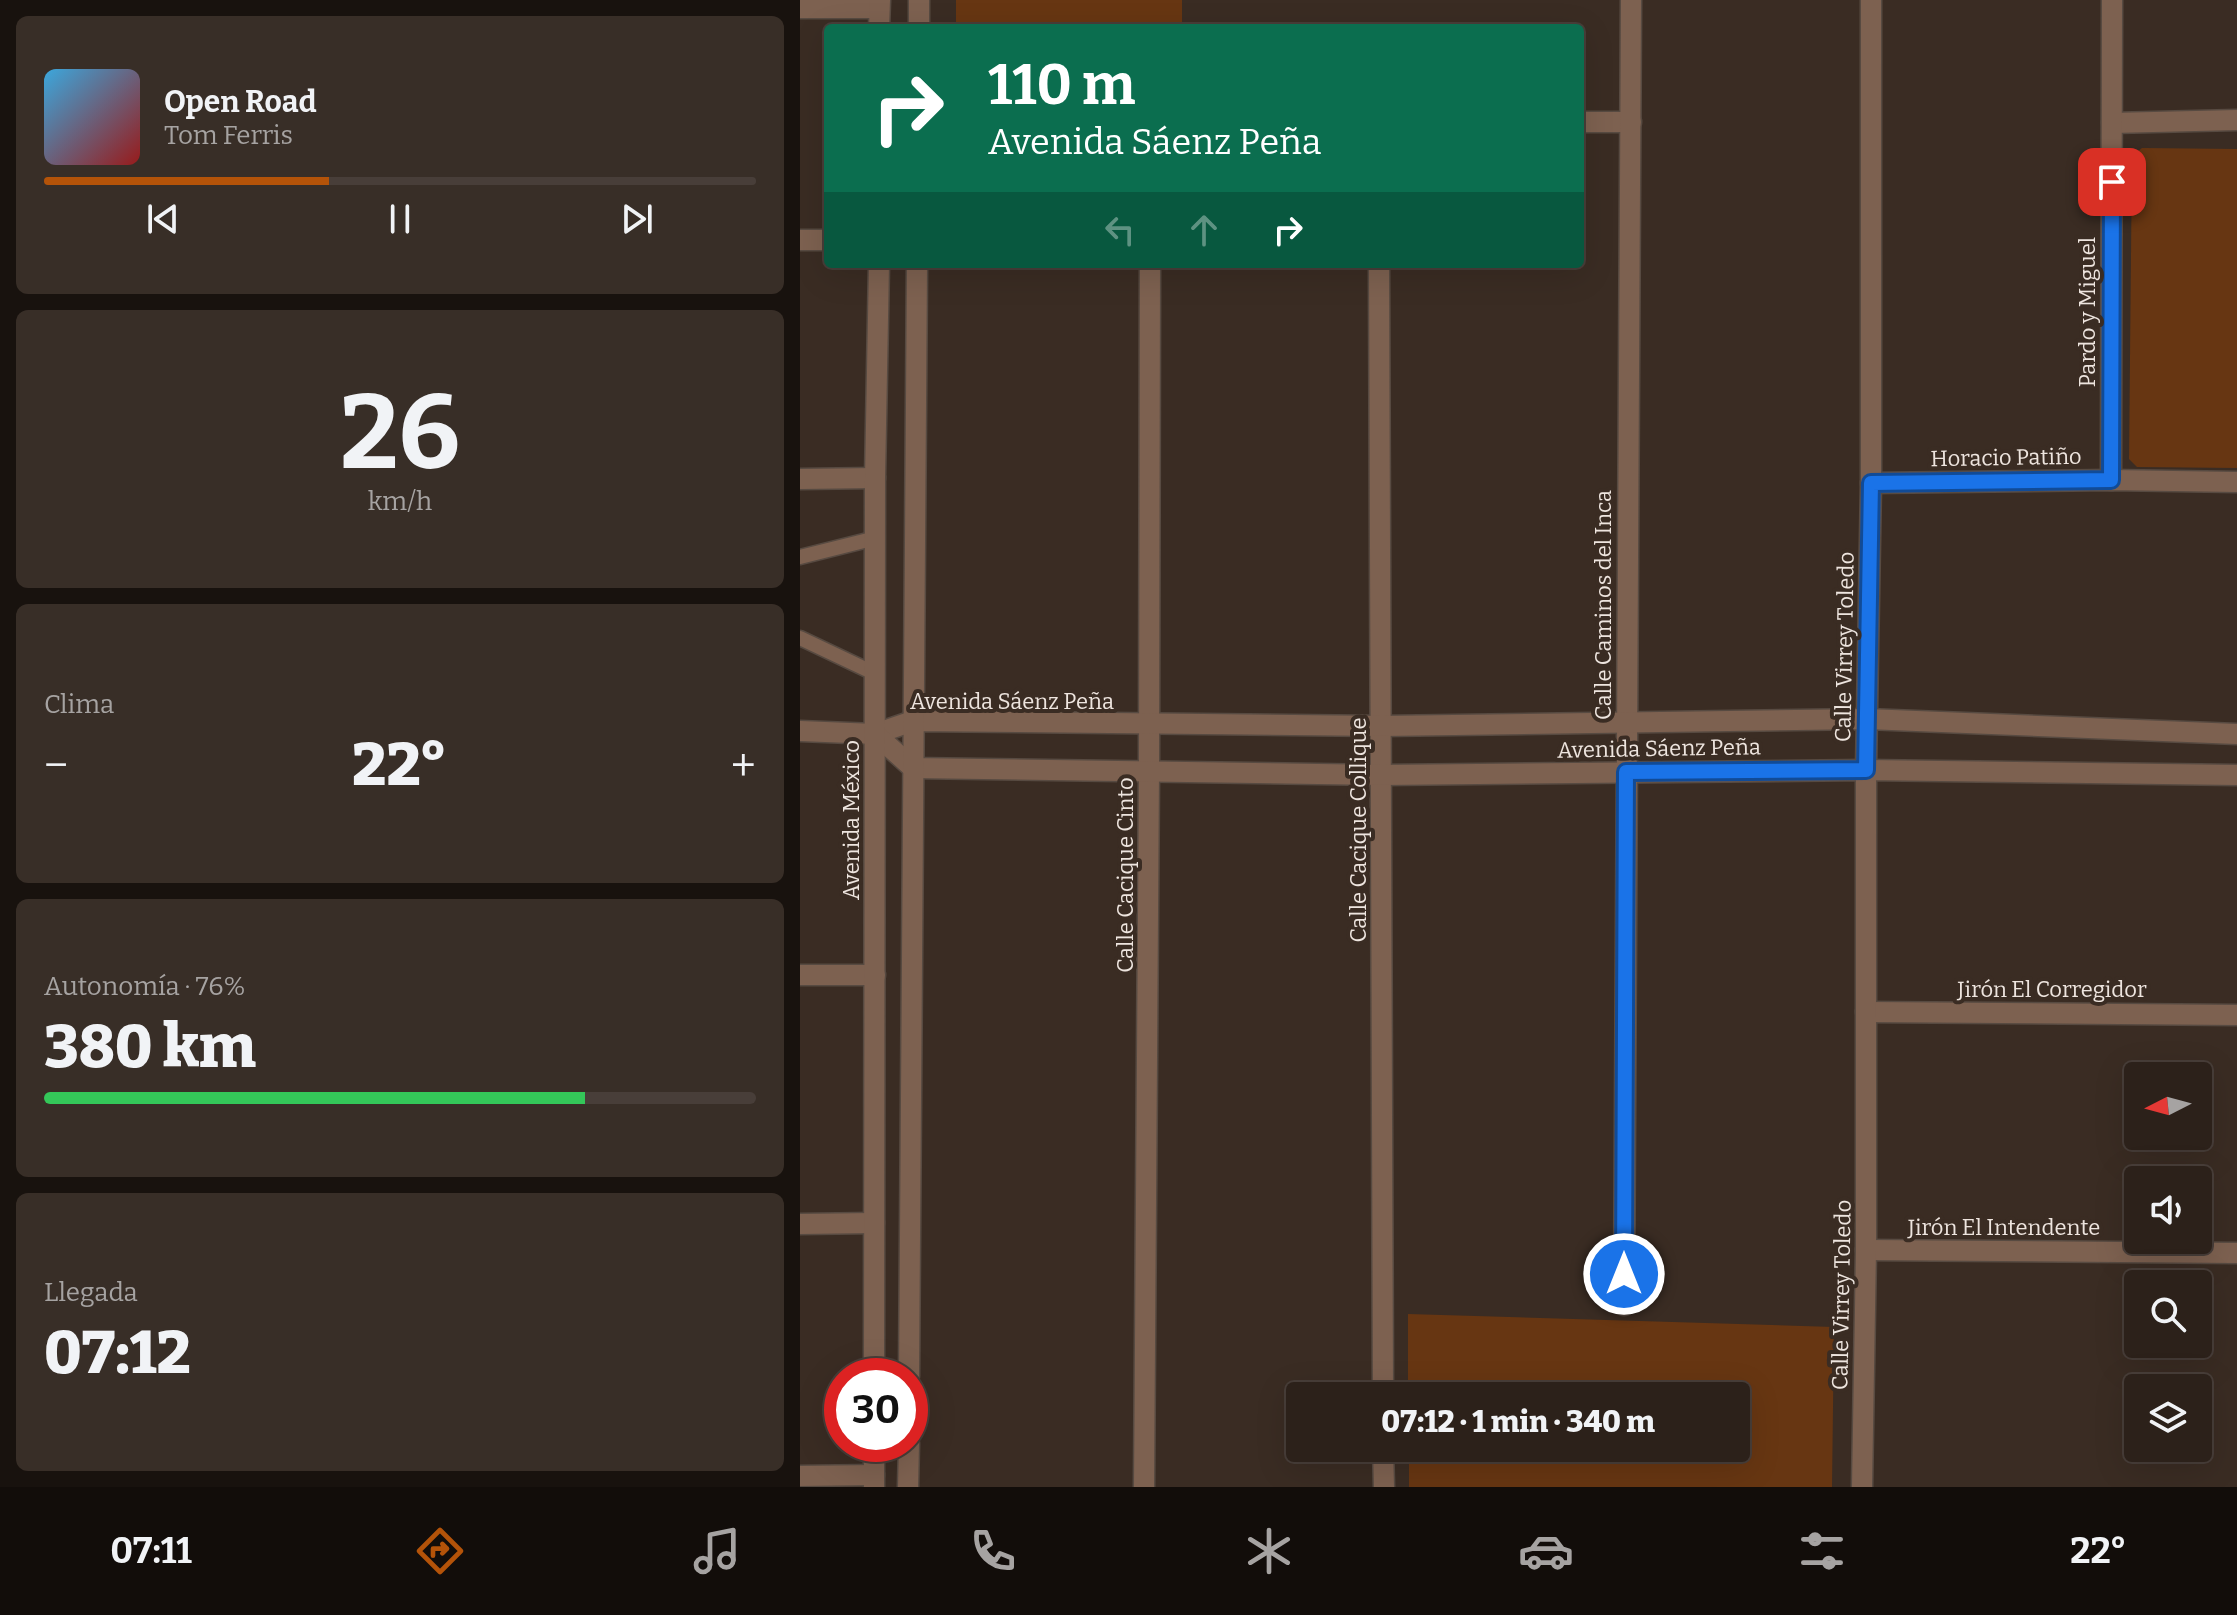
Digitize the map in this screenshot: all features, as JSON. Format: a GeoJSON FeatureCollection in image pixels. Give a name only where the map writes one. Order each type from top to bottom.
{"type":"FeatureCollection","features":[{"type":"Feature","properties":{"kind":"street"},"geometry":{"type":"LineString","coordinates":[[919,0],[919,24]]}},
{"type":"Feature","properties":{"kind":"street","name":"Calle Caminos del Inca"},"geometry":{"type":"LineString","coordinates":[[1624,1305],[1631,0]]}},
{"type":"Feature","properties":{"kind":"street","name":"Calle Virrey Toledo"},"geometry":{"type":"LineString","coordinates":[[1862,1487],[1866,1250],[1866,770],[1871,483],[1871,0]]}},
{"type":"Feature","properties":{"kind":"street","name":"Pardo y Miguel"},"geometry":{"type":"LineString","coordinates":[[2111,480],[2112,0]]}},
{"type":"Feature","properties":{"kind":"street"},"geometry":{"type":"LineString","coordinates":[[800,8],[879,12]]}},
{"type":"Feature","properties":{"kind":"street"},"geometry":{"type":"LineString","coordinates":[[2112,123],[2237,120]]}},
{"type":"Feature","properties":{"kind":"street"},"geometry":{"type":"LineString","coordinates":[[1584,122],[1631,122]]}},
{"type":"Feature","properties":{"kind":"street"},"geometry":{"type":"LineString","coordinates":[[800,240],[824,240]]}},
{"type":"Feature","properties":{"kind":"street","name":"Avenida México"},"geometry":{"type":"LineString","coordinates":[[874,1358],[875,478],[879,268]]}},
{"type":"Feature","properties":{"kind":"street"},"geometry":{"type":"LineString","coordinates":[[909,1358],[917,268]]}},
{"type":"Feature","properties":{"kind":"street","name":"Calle Cacique Cinto"},"geometry":{"type":"LineString","coordinates":[[1144,1487],[1150,268]]}},
{"type":"Feature","properties":{"kind":"street","name":"Calle Cacique Collique"},"geometry":{"type":"LineString","coordinates":[[1379,268],[1383,1382]]}},
{"type":"Feature","properties":{"kind":"street"},"geometry":{"type":"LineString","coordinates":[[800,479],[875,478]]}},
{"type":"Feature","properties":{"kind":"street","name":"Horacio Patiño"},"geometry":{"type":"LineString","coordinates":[[1871,483],[2237,482]]}},
{"type":"Feature","properties":{"kind":"street","name":"Avenida Sáenz Peña"},"geometry":{"type":"LineString","coordinates":[[875,734],[913,721],[1382,726],[1867,719],[2237,734]]}},
{"type":"Feature","properties":{"kind":"street"},"geometry":{"type":"LineString","coordinates":[[800,731],[875,734],[913,768]]}},
{"type":"Feature","properties":{"kind":"street","name":"Avenida Sáenz Peña"},"geometry":{"type":"LineString","coordinates":[[913,768],[1382,775],[1866,770],[2237,775]]}},
{"type":"Feature","properties":{"kind":"street"},"geometry":{"type":"LineString","coordinates":[[800,975],[875,975]]}},
{"type":"Feature","properties":{"kind":"street","name":"Jirón El Corregidor"},"geometry":{"type":"LineString","coordinates":[[1866,1012],[2237,1015]]}},
{"type":"Feature","properties":{"kind":"street"},"geometry":{"type":"LineString","coordinates":[[800,1224],[874,1223]]}},
{"type":"Feature","properties":{"kind":"street","name":"Jirón El Intendente"},"geometry":{"type":"LineString","coordinates":[[1866,1250],[2237,1253]]}},
{"type":"Feature","properties":{"kind":"street"},"geometry":{"type":"LineString","coordinates":[[908,1487],[909,1462]]}},
{"type":"Feature","properties":{"kind":"street"},"geometry":{"type":"LineString","coordinates":[[1383,1462],[1384,1487]]}},
{"type":"Feature","properties":{"kind":"street"},"geometry":{"type":"LineString","coordinates":[[800,1476],[874,1481]]}},
{"type":"Feature","properties":{"kind":"lane"},"geometry":{"type":"LineString","coordinates":[[800,557],[876,538]]}},
{"type":"Feature","properties":{"kind":"lane"},"geometry":{"type":"LineString","coordinates":[[800,638],[876,674]]}},
{"type":"Feature","properties":{"kind":"shaded area"},"geometry":{"type":"Polygon","coordinates":[[[956,0],[1182,0],[1182,24],[956,24],[956,0]]]}},
{"type":"Feature","properties":{"kind":"shaded area"},"geometry":{"type":"Polygon","coordinates":[[[2142,148],[2237,149],[2237,468],[2137,467],[2129,459],[2132,156],[2142,148]]]}},
{"type":"Feature","properties":{"kind":"shaded area"},"geometry":{"type":"Polygon","coordinates":[[[1408,1314],[1834,1327],[1832,1487],[1409,1487],[1409,1462],[1750,1462],[1750,1382],[1408,1382],[1408,1314]]]}},
{"type":"Feature","properties":{"kind":"route"},"geometry":{"type":"LineString","coordinates":[[1624,1274],[1626,772],[1866,770],[1871,483],[2111,480],[2112,182]]}}]}
